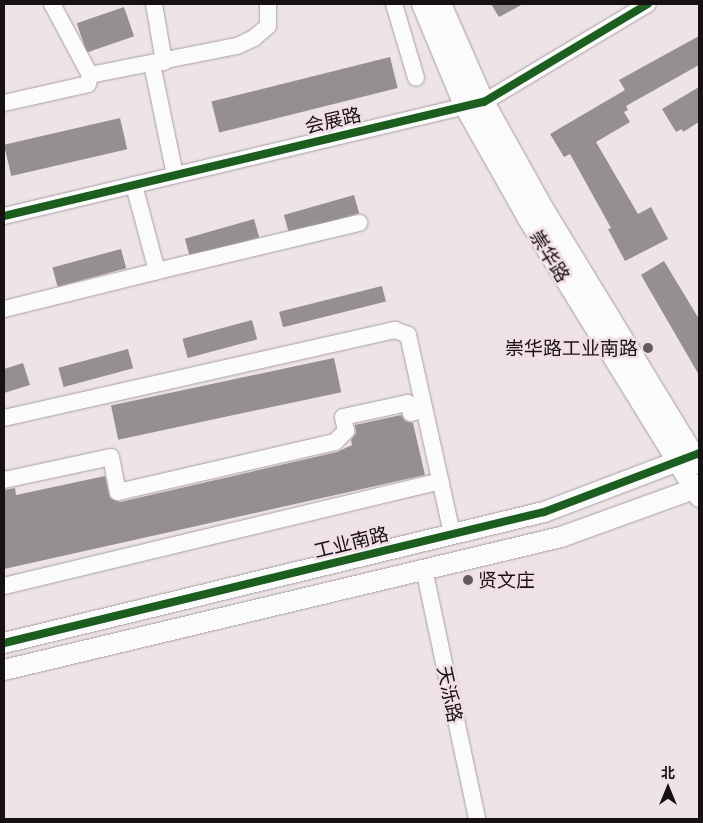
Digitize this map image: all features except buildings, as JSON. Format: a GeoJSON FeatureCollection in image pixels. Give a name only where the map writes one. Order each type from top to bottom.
{"type":"FeatureCollection","features":[{"type":"Feature","properties":{"kind":"main road","name":"崇华路"},"geometry":{"type":"LineString","coordinates":[[422,4],[475,100],[543,208],[693,458],[698,491]]}},
{"type":"Feature","properties":{"kind":"main road","name":"崇华路"},"geometry":{"type":"LineString","coordinates":[[442,4],[475,100]]}},
{"type":"Feature","properties":{"kind":"main road","name":"工业南路"},"geometry":{"type":"LineString","coordinates":[[4,643],[544,512],[693,458]]}},
{"type":"Feature","properties":{"kind":"main road"},"geometry":{"type":"LineString","coordinates":[[4,670],[561,537],[698,491]]}},
{"type":"Feature","properties":{"kind":"street"},"geometry":{"type":"LineString","coordinates":[[4,103],[88,84],[90,75],[52,4]]}},
{"type":"Feature","properties":{"kind":"street"},"geometry":{"type":"LineString","coordinates":[[154,4],[158,63],[175,175]]}},
{"type":"Feature","properties":{"kind":"street"},"geometry":{"type":"LineString","coordinates":[[90,75],[237,46],[254,38],[268,26],[268,4]]}},
{"type":"Feature","properties":{"kind":"street"},"geometry":{"type":"LineString","coordinates":[[394,4],[416,78]]}},
{"type":"Feature","properties":{"kind":"street","name":"会展路"},"geometry":{"type":"LineString","coordinates":[[475,100],[626,4]]}},
{"type":"Feature","properties":{"kind":"street","name":"会展路"},"geometry":{"type":"LineString","coordinates":[[4,216],[475,100],[648,4]]}},
{"type":"Feature","properties":{"kind":"street"},"geometry":{"type":"LineString","coordinates":[[134,185],[157,271]]}},
{"type":"Feature","properties":{"kind":"street"},"geometry":{"type":"LineString","coordinates":[[4,309],[359,223]]}},
{"type":"Feature","properties":{"kind":"street"},"geometry":{"type":"LineString","coordinates":[[4,418],[395,330],[408,335],[452,534]]}},
{"type":"Feature","properties":{"kind":"street"},"geometry":{"type":"LineString","coordinates":[[4,480],[111,457],[118,492],[335,442],[346,431],[343,417],[408,403],[412,413],[424,409]]}},
{"type":"Feature","properties":{"kind":"street"},"geometry":{"type":"LineString","coordinates":[[4,586],[440,481]]}},
{"type":"Feature","properties":{"kind":"street","name":"天泺路"},"geometry":{"type":"LineString","coordinates":[[424,569],[477,819]]}},
{"type":"Feature","properties":{"kind":"cycle path"},"geometry":{"type":"LineString","coordinates":[[4,216],[484,102],[648,4]]}},
{"type":"Feature","properties":{"kind":"cycle path"},"geometry":{"type":"LineString","coordinates":[[4,643],[544,512],[699,453]]}},
{"type":"Feature","properties":{"kind":"place","name":"崇华路工业南路"},"geometry":{"type":"Point","coordinates":[648,348]}},
{"type":"Feature","properties":{"kind":"place","name":"贤文庄"},"geometry":{"type":"Point","coordinates":[468,580]}}]}
